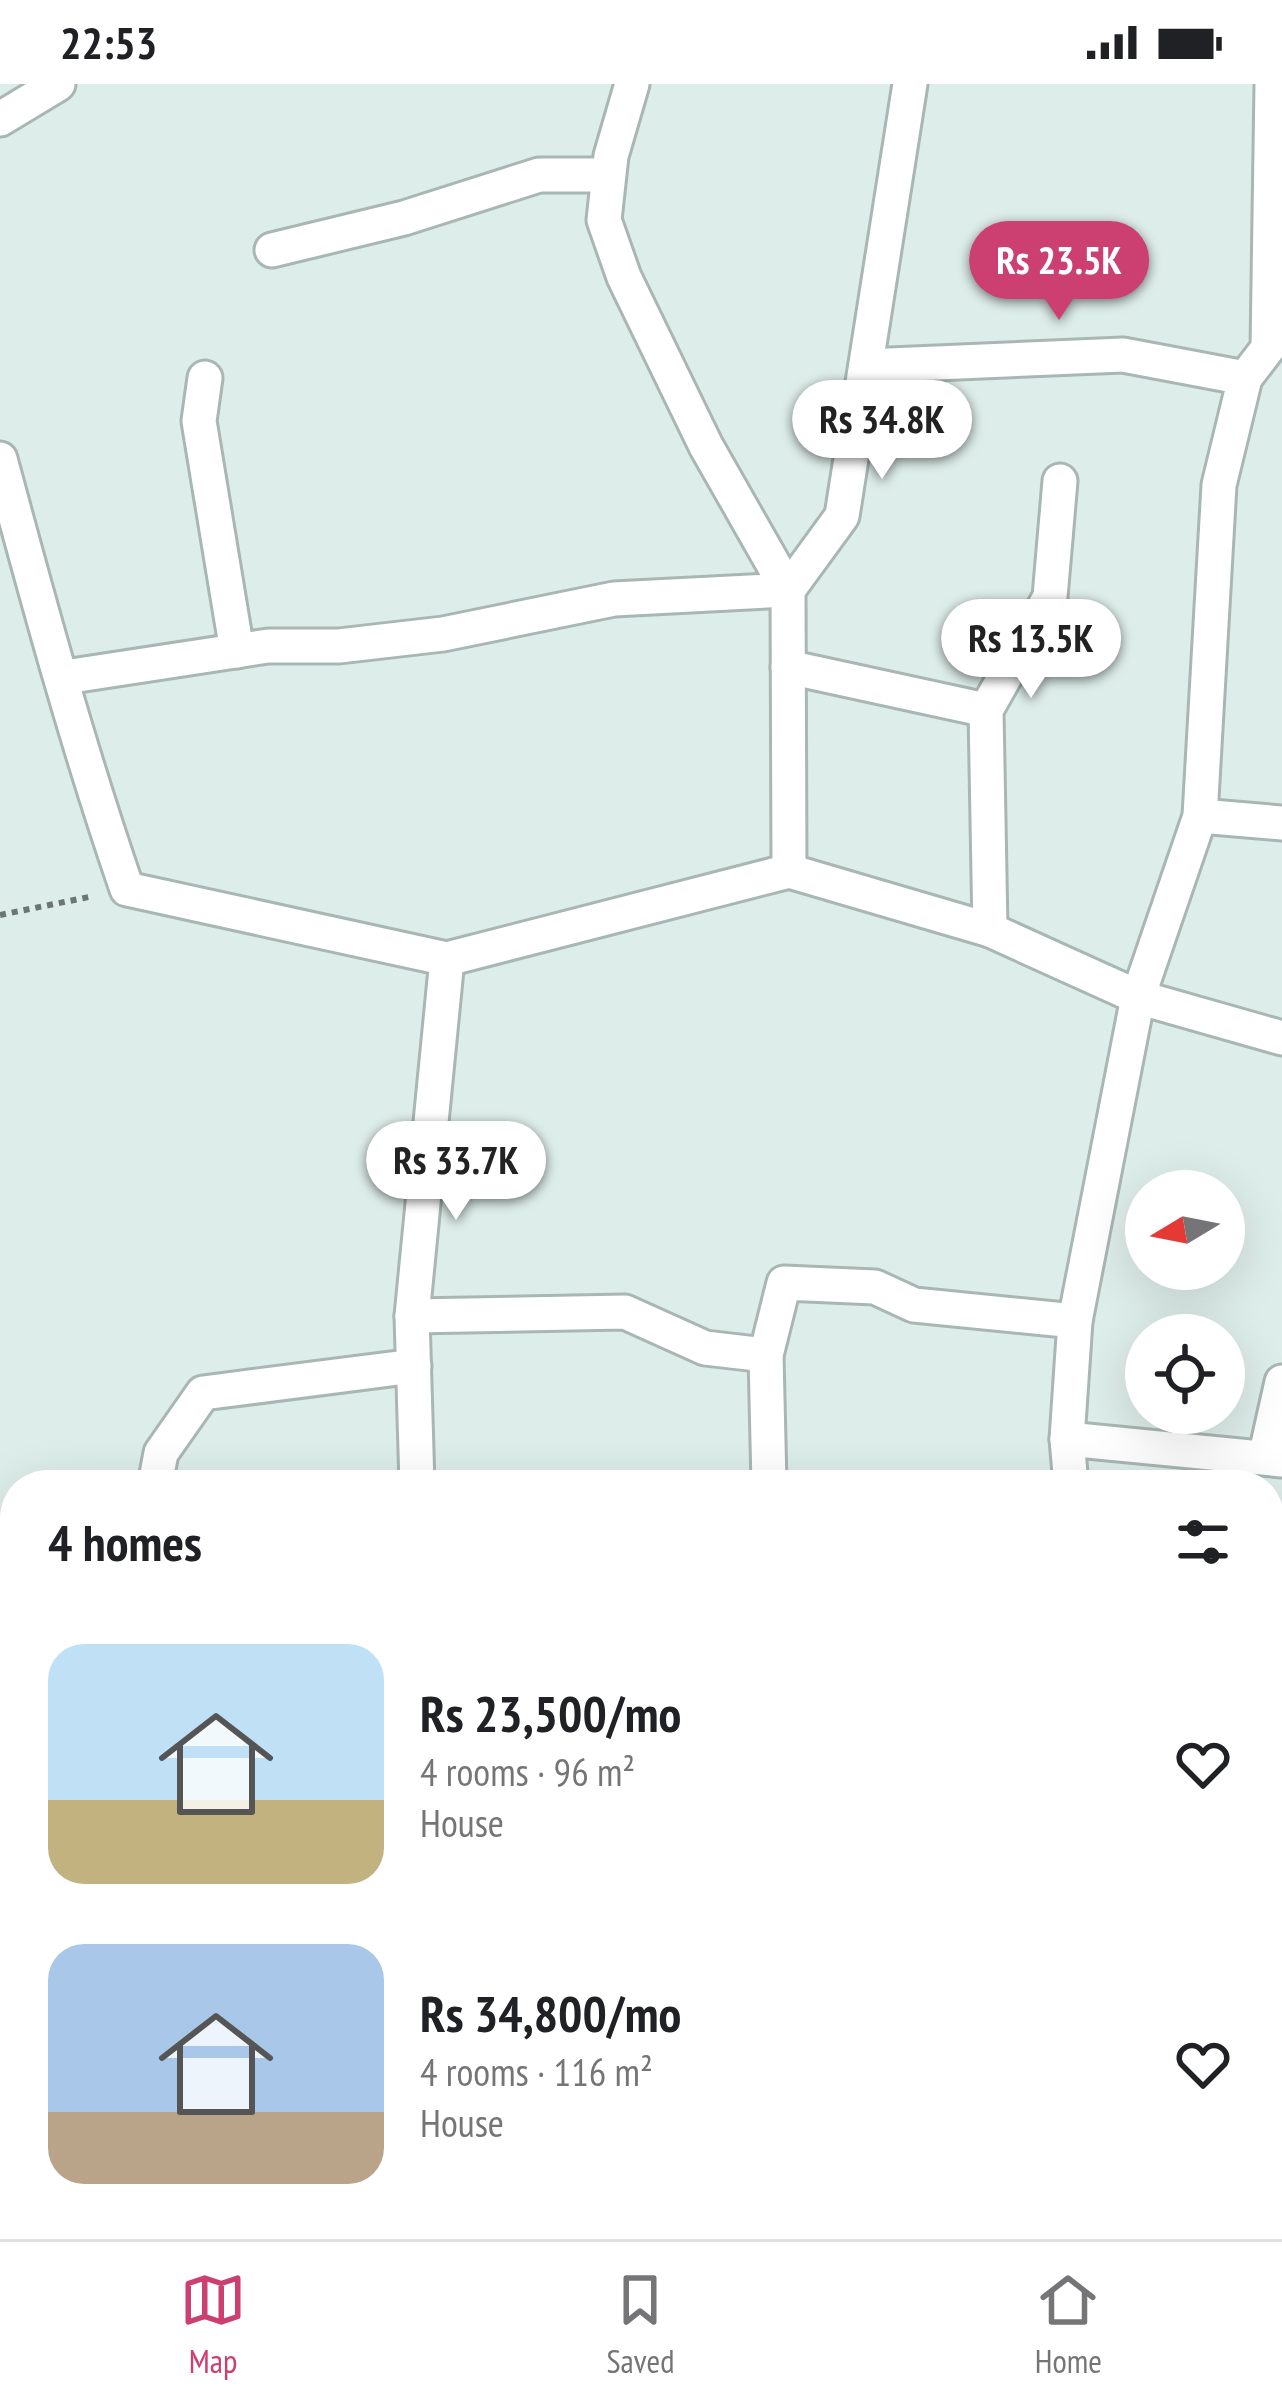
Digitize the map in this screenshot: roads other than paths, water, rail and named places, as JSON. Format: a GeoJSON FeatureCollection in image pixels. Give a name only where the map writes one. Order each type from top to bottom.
{"type":"FeatureCollection","features":[{"type":"Feature","properties":{"kind":"street"},"geometry":{"type":"LineString","coordinates":[[0,118],[58,84]]}},
{"type":"Feature","properties":{"kind":"street"},"geometry":{"type":"LineString","coordinates":[[632,84],[608,176],[604,220],[624,278],[706,446],[788,590],[789,871]]}},
{"type":"Feature","properties":{"kind":"street"},"geometry":{"type":"LineString","coordinates":[[788,590],[842,516],[910,84]]}},
{"type":"Feature","properties":{"kind":"street"},"geometry":{"type":"LineString","coordinates":[[1070,1470],[1067,1439],[1076,1322],[1138,998],[1200,816],[1219,485],[1246,378],[1275,347],[1272,84]]}},
{"type":"Feature","properties":{"kind":"street"},"geometry":{"type":"LineString","coordinates":[[272,250],[404,218],[539,175],[608,176]]}},
{"type":"Feature","properties":{"kind":"street"},"geometry":{"type":"LineString","coordinates":[[866,366],[1123,355],[1246,378]]}},
{"type":"Feature","properties":{"kind":"street"},"geometry":{"type":"LineString","coordinates":[[205,378],[199,421],[237,651]]}},
{"type":"Feature","properties":{"kind":"street"},"geometry":{"type":"LineString","coordinates":[[0,459],[64,677],[73,734],[127,889],[447,959],[789,871],[990,930],[1138,998],[1282,1038]]}},
{"type":"Feature","properties":{"kind":"street"},"geometry":{"type":"LineString","coordinates":[[990,930],[986,710],[1050,597],[1060,481]]}},
{"type":"Feature","properties":{"kind":"street"},"geometry":{"type":"LineString","coordinates":[[64,677],[237,651],[443,634],[614,599],[788,590]]}},
{"type":"Feature","properties":{"kind":"street"},"geometry":{"type":"LineString","coordinates":[[788,667],[986,710]]}},
{"type":"Feature","properties":{"kind":"street"},"geometry":{"type":"LineString","coordinates":[[1200,816],[1282,823]]}},
{"type":"Feature","properties":{"kind":"street"},"geometry":{"type":"LineString","coordinates":[[416,1470],[412,1316],[447,959]]}},
{"type":"Feature","properties":{"kind":"street"},"geometry":{"type":"LineString","coordinates":[[769,1470],[766,1354],[784,1283],[875,1287],[914,1305],[1076,1322]]}},
{"type":"Feature","properties":{"kind":"street"},"geometry":{"type":"LineString","coordinates":[[412,1316],[625,1312],[705,1348],[766,1354]]}},
{"type":"Feature","properties":{"kind":"street"},"geometry":{"type":"LineString","coordinates":[[158,1470],[161,1453],[203,1393],[413,1366]]}},
{"type":"Feature","properties":{"kind":"street"},"geometry":{"type":"LineString","coordinates":[[1067,1439],[1274,1459],[1282,1382]]}}]}
